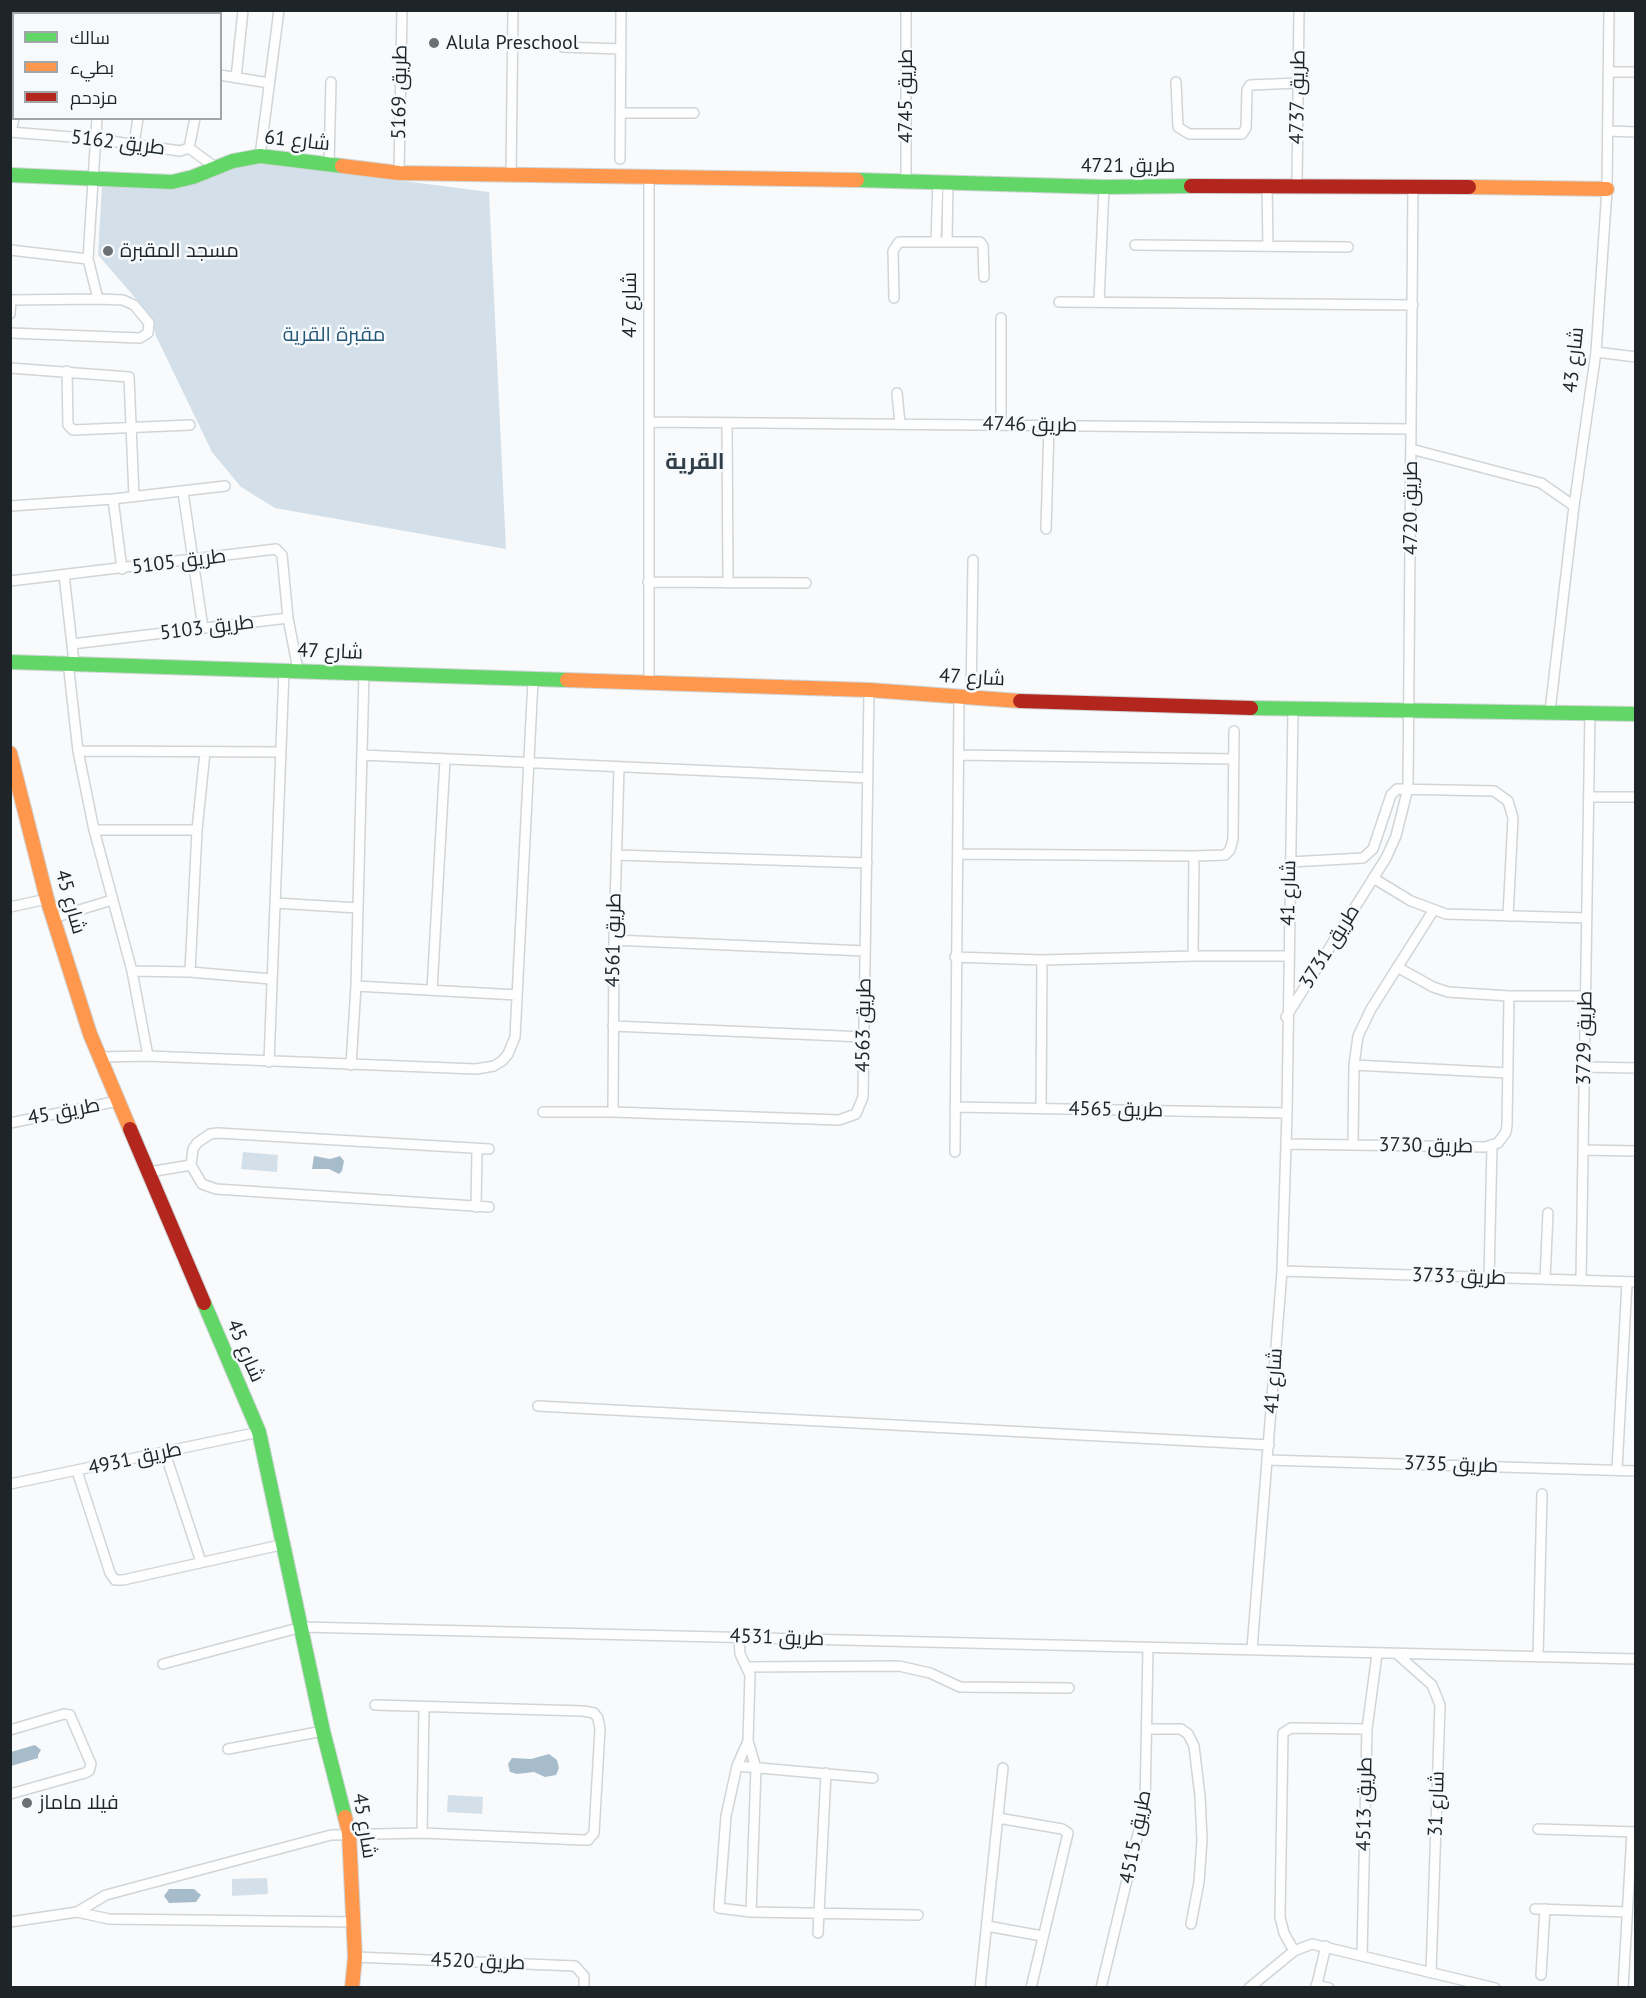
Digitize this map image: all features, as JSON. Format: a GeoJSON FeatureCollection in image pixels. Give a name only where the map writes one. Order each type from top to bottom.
{"type":"FeatureCollection","features":[{"type":"Feature","properties":{"kind":"street"},"geometry":{"type":"LineString","coordinates":[[97,12],[104,10]]}},
{"type":"Feature","properties":{"kind":"street"},"geometry":{"type":"LineString","coordinates":[[236,78],[243,10]]}},
{"type":"Feature","properties":{"kind":"street"},"geometry":{"type":"LineString","coordinates":[[260,156],[279,10]]}},
{"type":"Feature","properties":{"kind":"street","name":"طريق 5169"},"geometry":{"type":"LineString","coordinates":[[399,173],[402,10]]}},
{"type":"Feature","properties":{"kind":"street"},"geometry":{"type":"LineString","coordinates":[[511,176],[513,10]]}},
{"type":"Feature","properties":{"kind":"street"},"geometry":{"type":"LineString","coordinates":[[620,159],[621,10]]}},
{"type":"Feature","properties":{"kind":"street","name":"طريق 4745"},"geometry":{"type":"LineString","coordinates":[[906,10],[906,181]]}},
{"type":"Feature","properties":{"kind":"street","name":"طريق 4737"},"geometry":{"type":"LineString","coordinates":[[1296,184],[1299,10]]}},
{"type":"Feature","properties":{"kind":"street","name":"شارع 43"},"geometry":{"type":"LineString","coordinates":[[1550,711],[1574,506],[1596,352],[1607,189],[1609,10]]}},
{"type":"Feature","properties":{"kind":"street"},"geometry":{"type":"LineString","coordinates":[[563,47],[621,49]]}},
{"type":"Feature","properties":{"kind":"street"},"geometry":{"type":"LineString","coordinates":[[1610,72],[1635,72]]}},
{"type":"Feature","properties":{"kind":"street"},"geometry":{"type":"LineString","coordinates":[[222,75],[269,83]]}},
{"type":"Feature","properties":{"kind":"street"},"geometry":{"type":"LineString","coordinates":[[329,164],[331,82]]}},
{"type":"Feature","properties":{"kind":"street"},"geometry":{"type":"LineString","coordinates":[[1176,82],[1178,127],[1189,134],[1242,134],[1246,128],[1247,90],[1251,85],[1298,83]]}},
{"type":"Feature","properties":{"kind":"street"},"geometry":{"type":"LineString","coordinates":[[621,113],[694,113]]}},
{"type":"Feature","properties":{"kind":"street"},"geometry":{"type":"LineString","coordinates":[[97,120],[88,259],[98,299]]}},
{"type":"Feature","properties":{"kind":"street"},"geometry":{"type":"LineString","coordinates":[[134,144],[138,120]]}},
{"type":"Feature","properties":{"kind":"street"},"geometry":{"type":"LineString","coordinates":[[195,120],[189,148],[215,167]]}},
{"type":"Feature","properties":{"kind":"street"},"geometry":{"type":"LineString","coordinates":[[1608,131],[1635,132]]}},
{"type":"Feature","properties":{"kind":"street","name":"طريق 5162"},"geometry":{"type":"LineString","coordinates":[[11,132],[96,139],[180,151],[189,148]]}},
{"type":"Feature","properties":{"kind":"street","name":"شارع 61"},"geometry":{"type":"LineString","coordinates":[[10,175],[172,182],[193,177],[215,167],[260,156],[399,173],[649,178]]}},
{"type":"Feature","properties":{"kind":"street","name":"طريق 4721"},"geometry":{"type":"LineString","coordinates":[[649,178],[906,181],[1104,187],[1296,184],[1607,189]]}},
{"type":"Feature","properties":{"kind":"street","name":"شارع 47"},"geometry":{"type":"LineString","coordinates":[[649,178],[649,684]]}},
{"type":"Feature","properties":{"kind":"street"},"geometry":{"type":"LineString","coordinates":[[941,240],[943,182]]}},
{"type":"Feature","properties":{"kind":"street"},"geometry":{"type":"LineString","coordinates":[[1268,184],[1268,246]]}},
{"type":"Feature","properties":{"kind":"street","name":"طريق 4720"},"geometry":{"type":"LineString","coordinates":[[1411,711],[1410,449],[1413,185]]}},
{"type":"Feature","properties":{"kind":"street"},"geometry":{"type":"LineString","coordinates":[[1099,302],[1104,187]]}},
{"type":"Feature","properties":{"kind":"street"},"geometry":{"type":"LineString","coordinates":[[894,298],[893,251],[896,244],[941,240],[980,242],[984,249],[984,277]]}},
{"type":"Feature","properties":{"kind":"street"},"geometry":{"type":"LineString","coordinates":[[1135,245],[1348,247]]}},
{"type":"Feature","properties":{"kind":"street"},"geometry":{"type":"LineString","coordinates":[[10,250],[88,259]]}},
{"type":"Feature","properties":{"kind":"street"},"geometry":{"type":"LineString","coordinates":[[10,314],[11,300],[123,300],[134,305],[149,323],[148,333],[140,338],[10,333]]}},
{"type":"Feature","properties":{"kind":"street"},"geometry":{"type":"LineString","coordinates":[[1059,302],[1413,305]]}},
{"type":"Feature","properties":{"kind":"street"},"geometry":{"type":"LineString","coordinates":[[1001,318],[1001,425]]}},
{"type":"Feature","properties":{"kind":"street"},"geometry":{"type":"LineString","coordinates":[[1596,352],[1635,357]]}},
{"type":"Feature","properties":{"kind":"street"},"geometry":{"type":"LineString","coordinates":[[10,368],[129,377],[133,428],[134,496]]}},
{"type":"Feature","properties":{"kind":"street"},"geometry":{"type":"LineString","coordinates":[[67,371],[70,428],[77,430],[190,425]]}},
{"type":"Feature","properties":{"kind":"street"},"geometry":{"type":"LineString","coordinates":[[897,393],[900,424]]}},
{"type":"Feature","properties":{"kind":"street","name":"طريق 4746"},"geometry":{"type":"LineString","coordinates":[[650,422],[1411,429]]}},
{"type":"Feature","properties":{"kind":"street"},"geometry":{"type":"LineString","coordinates":[[727,423],[728,582]]}},
{"type":"Feature","properties":{"kind":"street"},"geometry":{"type":"LineString","coordinates":[[1046,529],[1049,426]]}},
{"type":"Feature","properties":{"kind":"street"},"geometry":{"type":"LineString","coordinates":[[1410,449],[1541,483],[1574,506]]}},
{"type":"Feature","properties":{"kind":"street"},"geometry":{"type":"LineString","coordinates":[[10,506],[183,492],[225,486]]}},
{"type":"Feature","properties":{"kind":"street"},"geometry":{"type":"LineString","coordinates":[[183,492],[203,628]]}},
{"type":"Feature","properties":{"kind":"street"},"geometry":{"type":"LineString","coordinates":[[113,498],[122,568]]}},
{"type":"Feature","properties":{"kind":"street","name":"طريق 5105"},"geometry":{"type":"LineString","coordinates":[[10,581],[280,551],[288,618]]}},
{"type":"Feature","properties":{"kind":"street"},"geometry":{"type":"LineString","coordinates":[[955,1152],[959,755],[965,699],[973,560]]}},
{"type":"Feature","properties":{"kind":"street"},"geometry":{"type":"LineString","coordinates":[[64,575],[72,644],[71,662],[78,750],[94,830],[132,971],[148,1056]]}},
{"type":"Feature","properties":{"kind":"street"},"geometry":{"type":"LineString","coordinates":[[648,582],[806,583]]}},
{"type":"Feature","properties":{"kind":"street"},"geometry":{"type":"LineString","coordinates":[[269,1062],[281,753],[291,670],[288,618]]}},
{"type":"Feature","properties":{"kind":"street","name":"طريق 5103"},"geometry":{"type":"LineString","coordinates":[[72,644],[288,618]]}},
{"type":"Feature","properties":{"kind":"street","name":"شارع 47"},"geometry":{"type":"LineString","coordinates":[[10,662],[71,662],[869,690],[965,699],[1293,709]]}},
{"type":"Feature","properties":{"kind":"street"},"geometry":{"type":"LineString","coordinates":[[351,1065],[356,986],[364,673]]}},
{"type":"Feature","properties":{"kind":"street"},"geometry":{"type":"LineString","coordinates":[[100,1057],[148,1056],[476,1069],[494,1066],[508,1054],[513,1046],[517,995],[533,680]]}},
{"type":"Feature","properties":{"kind":"street","name":"طريق 4563"},"geometry":{"type":"LineString","coordinates":[[543,1112],[848,1119],[861,1107],[869,690]]}},
{"type":"Feature","properties":{"kind":"street"},"geometry":{"type":"LineString","coordinates":[[1293,709],[1635,714]]}},
{"type":"Feature","properties":{"kind":"street","name":"شارع 41"},"geometry":{"type":"LineString","coordinates":[[1252,1649],[1282,1271],[1287,1144],[1282,1113],[1293,709]]}},
{"type":"Feature","properties":{"kind":"street","name":"طريق 3731"},"geometry":{"type":"LineString","coordinates":[[1286,1017],[1373,878],[1396,836],[1408,788],[1411,711]]}},
{"type":"Feature","properties":{"kind":"street","name":"طريق 3729"},"geometry":{"type":"LineString","coordinates":[[1581,1280],[1590,712]]}},
{"type":"Feature","properties":{"kind":"street"},"geometry":{"type":"LineString","coordinates":[[958,854],[1219,856],[1230,850],[1233,839],[1234,731]]}},
{"type":"Feature","properties":{"kind":"street"},"geometry":{"type":"LineString","coordinates":[[78,750],[281,753]]}},
{"type":"Feature","properties":{"kind":"street"},"geometry":{"type":"LineString","coordinates":[[190,972],[197,830],[205,752]]}},
{"type":"Feature","properties":{"kind":"street","name":"شارع 45"},"geometry":{"type":"LineString","coordinates":[[10,753],[47,899],[86,1022],[259,1432],[324,1731],[349,1833],[355,1957],[352,1988]]}},
{"type":"Feature","properties":{"kind":"street"},"geometry":{"type":"LineString","coordinates":[[362,755],[528,765],[868,778]]}},
{"type":"Feature","properties":{"kind":"street"},"geometry":{"type":"LineString","coordinates":[[959,755],[1234,759]]}},
{"type":"Feature","properties":{"kind":"street"},"geometry":{"type":"LineString","coordinates":[[432,990],[445,760]]}},
{"type":"Feature","properties":{"kind":"street","name":"طريق 4561"},"geometry":{"type":"LineString","coordinates":[[613,1112],[614,940],[619,768]]}},
{"type":"Feature","properties":{"kind":"street"},"geometry":{"type":"LineString","coordinates":[[1290,862],[1363,858],[1372,849],[1391,795],[1397,789],[1494,791],[1508,801],[1513,818],[1508,916]]}},
{"type":"Feature","properties":{"kind":"street"},"geometry":{"type":"LineString","coordinates":[[1589,797],[1635,798]]}},
{"type":"Feature","properties":{"kind":"street"},"geometry":{"type":"LineString","coordinates":[[94,830],[197,830]]}},
{"type":"Feature","properties":{"kind":"street"},"geometry":{"type":"LineString","coordinates":[[616,855],[867,863]]}},
{"type":"Feature","properties":{"kind":"street"},"geometry":{"type":"LineString","coordinates":[[1193,956],[1194,856]]}},
{"type":"Feature","properties":{"kind":"street"},"geometry":{"type":"LineString","coordinates":[[1373,878],[1433,911],[1459,916],[1587,918]]}},
{"type":"Feature","properties":{"kind":"street"},"geometry":{"type":"LineString","coordinates":[[10,907],[47,899]]}},
{"type":"Feature","properties":{"kind":"street"},"geometry":{"type":"LineString","coordinates":[[53,918],[112,900]]}},
{"type":"Feature","properties":{"kind":"street"},"geometry":{"type":"LineString","coordinates":[[275,903],[358,908]]}},
{"type":"Feature","properties":{"kind":"street","name":"طريق 3730"},"geometry":{"type":"LineString","coordinates":[[1353,1145],[1354,1065],[1358,1036],[1363,1022],[1433,911]]}},
{"type":"Feature","properties":{"kind":"street"},"geometry":{"type":"LineString","coordinates":[[614,940],[865,951]]}},
{"type":"Feature","properties":{"kind":"street"},"geometry":{"type":"LineString","coordinates":[[956,957],[1042,960],[1288,956]]}},
{"type":"Feature","properties":{"kind":"street"},"geometry":{"type":"LineString","coordinates":[[1041,1109],[1042,960]]}},
{"type":"Feature","properties":{"kind":"street"},"geometry":{"type":"LineString","coordinates":[[1397,967],[1433,987],[1448,992],[1509,996],[1586,996]]}},
{"type":"Feature","properties":{"kind":"street"},"geometry":{"type":"LineString","coordinates":[[132,971],[190,972],[272,979]]}},
{"type":"Feature","properties":{"kind":"street"},"geometry":{"type":"LineString","coordinates":[[356,986],[517,995]]}},
{"type":"Feature","properties":{"kind":"street","name":"طريق 3730"},"geometry":{"type":"LineString","coordinates":[[1287,1144],[1492,1146],[1498,1143],[1506,1132],[1509,996]]}},
{"type":"Feature","properties":{"kind":"street"},"geometry":{"type":"LineString","coordinates":[[613,1026],[864,1037]]}},
{"type":"Feature","properties":{"kind":"street"},"geometry":{"type":"LineString","coordinates":[[1354,1065],[1508,1073]]}},
{"type":"Feature","properties":{"kind":"street"},"geometry":{"type":"LineString","coordinates":[[1584,1067],[1635,1068]]}},
{"type":"Feature","properties":{"kind":"street","name":"طريق 45"},"geometry":{"type":"LineString","coordinates":[[10,1123],[118,1101]]}},
{"type":"Feature","properties":{"kind":"street","name":"طريق 4565"},"geometry":{"type":"LineString","coordinates":[[955,1107],[1282,1113]]}},
{"type":"Feature","properties":{"kind":"street"},"geometry":{"type":"LineString","coordinates":[[489,1149],[218,1133],[210,1134],[197,1143],[190,1164],[202,1184],[216,1189],[489,1207]]}},
{"type":"Feature","properties":{"kind":"street"},"geometry":{"type":"LineString","coordinates":[[1489,1278],[1492,1146]]}},
{"type":"Feature","properties":{"kind":"street"},"geometry":{"type":"LineString","coordinates":[[476,1207],[477,1149]]}},
{"type":"Feature","properties":{"kind":"street"},"geometry":{"type":"LineString","coordinates":[[1583,1150],[1635,1151]]}},
{"type":"Feature","properties":{"kind":"street"},"geometry":{"type":"LineString","coordinates":[[149,1172],[190,1164]]}},
{"type":"Feature","properties":{"kind":"street"},"geometry":{"type":"LineString","coordinates":[[1545,1279],[1548,1214]]}},
{"type":"Feature","properties":{"kind":"street","name":"طريق 3733"},"geometry":{"type":"LineString","coordinates":[[1282,1271],[1631,1282]]}},
{"type":"Feature","properties":{"kind":"street"},"geometry":{"type":"LineString","coordinates":[[1617,1470],[1631,1282]]}},
{"type":"Feature","properties":{"kind":"street"},"geometry":{"type":"LineString","coordinates":[[538,1406],[1269,1445]]}},
{"type":"Feature","properties":{"kind":"street","name":"طريق 4931"},"geometry":{"type":"LineString","coordinates":[[10,1484],[259,1432]]}},
{"type":"Feature","properties":{"kind":"street"},"geometry":{"type":"LineString","coordinates":[[165,1453],[201,1562]]}},
{"type":"Feature","properties":{"kind":"street","name":"طريق 3735"},"geometry":{"type":"LineString","coordinates":[[1267,1460],[1635,1471]]}},
{"type":"Feature","properties":{"kind":"street"},"geometry":{"type":"LineString","coordinates":[[77,1471],[110,1573],[115,1580],[285,1544]]}},
{"type":"Feature","properties":{"kind":"street"},"geometry":{"type":"LineString","coordinates":[[1538,1657],[1542,1494]]}},
{"type":"Feature","properties":{"kind":"street","name":"طريق 4531"},"geometry":{"type":"LineString","coordinates":[[163,1664],[302,1627],[1252,1649]]}},
{"type":"Feature","properties":{"kind":"street"},"geometry":{"type":"LineString","coordinates":[[739,1637],[740,1654],[747,1666],[750,1679],[747,1741],[737,1766],[726,1816],[717,1905],[722,1911],[918,1915]]}},
{"type":"Feature","properties":{"kind":"street","name":"طريق 4515"},"geometry":{"type":"LineString","coordinates":[[1101,1988],[1143,1816],[1148,1729],[1148,1648]]}},
{"type":"Feature","properties":{"kind":"street"},"geometry":{"type":"LineString","coordinates":[[1252,1649],[1635,1659]]}},
{"type":"Feature","properties":{"kind":"street","name":"طريق 4513"},"geometry":{"type":"LineString","coordinates":[[1362,1956],[1367,1729],[1377,1654]]}},
{"type":"Feature","properties":{"kind":"street","name":"شارع 31"},"geometry":{"type":"LineString","coordinates":[[1397,1654],[1432,1685],[1440,1705],[1431,1972]]}},
{"type":"Feature","properties":{"kind":"street"},"geometry":{"type":"LineString","coordinates":[[747,1666],[899,1666],[930,1673],[960,1687],[1069,1688]]}},
{"type":"Feature","properties":{"kind":"street"},"geometry":{"type":"LineString","coordinates":[[77,1912],[106,1895],[331,1834],[422,1833],[588,1840],[594,1833],[600,1729],[598,1718],[583,1710],[375,1705]]}},
{"type":"Feature","properties":{"kind":"street"},"geometry":{"type":"LineString","coordinates":[[422,1833],[424,1707]]}},
{"type":"Feature","properties":{"kind":"street"},"geometry":{"type":"LineString","coordinates":[[10,1730],[64,1714],[70,1715],[91,1764],[89,1771],[85,1773],[10,1794]]}},
{"type":"Feature","properties":{"kind":"street"},"geometry":{"type":"LineString","coordinates":[[1294,1950],[1284,1934],[1280,1917],[1282,1733],[1291,1728],[1367,1729]]}},
{"type":"Feature","properties":{"kind":"street"},"geometry":{"type":"LineString","coordinates":[[1148,1729],[1181,1729],[1188,1734],[1194,1746],[1202,1840],[1199,1882],[1191,1924]]}},
{"type":"Feature","properties":{"kind":"street"},"geometry":{"type":"LineString","coordinates":[[228,1749],[324,1731]]}},
{"type":"Feature","properties":{"kind":"street"},"geometry":{"type":"LineString","coordinates":[[747,1741],[756,1768],[751,1912]]}},
{"type":"Feature","properties":{"kind":"street"},"geometry":{"type":"LineString","coordinates":[[737,1766],[873,1778]]}},
{"type":"Feature","properties":{"kind":"street"},"geometry":{"type":"LineString","coordinates":[[980,1988],[1003,1768]]}},
{"type":"Feature","properties":{"kind":"street"},"geometry":{"type":"LineString","coordinates":[[818,1934],[826,1773]]}},
{"type":"Feature","properties":{"kind":"street"},"geometry":{"type":"LineString","coordinates":[[998,1818],[1062,1829],[1068,1833],[1031,1988]]}},
{"type":"Feature","properties":{"kind":"street"},"geometry":{"type":"LineString","coordinates":[[1538,1829],[1634,1832],[1623,1988]]}},
{"type":"Feature","properties":{"kind":"street"},"geometry":{"type":"LineString","coordinates":[[1541,1975],[1540,1909],[1627,1912]]}},
{"type":"Feature","properties":{"kind":"street"},"geometry":{"type":"LineString","coordinates":[[10,1922],[77,1912],[109,1919],[353,1922]]}},
{"type":"Feature","properties":{"kind":"street"},"geometry":{"type":"LineString","coordinates":[[987,1926],[1042,1936]]}},
{"type":"Feature","properties":{"kind":"street"},"geometry":{"type":"LineString","coordinates":[[1249,1988],[1294,1950],[1312,1944],[1495,1988]]}},
{"type":"Feature","properties":{"kind":"street"},"geometry":{"type":"LineString","coordinates":[[1326,1946],[1316,1986],[1329,1988]]}},
{"type":"Feature","properties":{"kind":"street","name":"طريق 4520"},"geometry":{"type":"LineString","coordinates":[[355,1957],[575,1966],[584,1976],[584,1988]]}},
{"type":"Feature","properties":{"kind":"green space","name":"مقبرة القرية"},"geometry":{"type":"Polygon","coordinates":[[[248,161],[489,192],[506,549],[275,508],[241,487],[212,452],[156,336],[151,316],[98,255],[102,186],[165,189],[194,183],[248,161]]]}},
{"type":"Feature","properties":{"kind":"green space"},"geometry":{"type":"Polygon","coordinates":[[[243,1152],[278,1155],[277,1172],[241,1169],[243,1152]]]}},
{"type":"Feature","properties":{"kind":"green space"},"geometry":{"type":"Polygon","coordinates":[[[448,1795],[483,1797],[482,1814],[447,1812],[448,1795]]]}},
{"type":"Feature","properties":{"kind":"green space"},"geometry":{"type":"Polygon","coordinates":[[[267,1878],[268,1894],[232,1896],[232,1879],[267,1878]]]}},
{"type":"Feature","properties":{"kind":"water"},"geometry":{"type":"Polygon","coordinates":[[[314,1156],[330,1159],[340,1156],[344,1161],[342,1171],[339,1174],[329,1169],[312,1169],[314,1156]]]}},
{"type":"Feature","properties":{"kind":"water"},"geometry":{"type":"Polygon","coordinates":[[[35,1745],[41,1750],[38,1758],[11,1766],[11,1752],[35,1745]]]}},
{"type":"Feature","properties":{"kind":"water"},"geometry":{"type":"Polygon","coordinates":[[[549,1754],[557,1760],[559,1768],[556,1775],[545,1777],[534,1772],[517,1774],[510,1772],[508,1764],[512,1758],[531,1759],[549,1754]]]}},
{"type":"Feature","properties":{"kind":"water"},"geometry":{"type":"Polygon","coordinates":[[[169,1889],[194,1889],[201,1895],[196,1902],[169,1903],[164,1896],[169,1889]]]}},
{"type":"Feature","properties":{"kind":"traffic: fast"},"geometry":{"type":"LineString","coordinates":[[10,175],[172,182],[193,177],[233,161],[260,156],[342,166]]}},
{"type":"Feature","properties":{"kind":"traffic: fast"},"geometry":{"type":"LineString","coordinates":[[857,180],[1104,187],[1191,186]]}},
{"type":"Feature","properties":{"kind":"traffic: fast"},"geometry":{"type":"LineString","coordinates":[[10,662],[567,680]]}},
{"type":"Feature","properties":{"kind":"traffic: fast"},"geometry":{"type":"LineString","coordinates":[[1251,708],[1636,714]]}},
{"type":"Feature","properties":{"kind":"traffic: fast"},"geometry":{"type":"LineString","coordinates":[[204,1303],[259,1432],[323,1731],[345,1817]]}},
{"type":"Feature","properties":{"kind":"traffic: slow"},"geometry":{"type":"LineString","coordinates":[[342,166],[399,173],[857,180]]}},
{"type":"Feature","properties":{"kind":"traffic: slow"},"geometry":{"type":"LineString","coordinates":[[1469,187],[1607,189]]}},
{"type":"Feature","properties":{"kind":"traffic: slow"},"geometry":{"type":"LineString","coordinates":[[567,680],[869,690],[1020,701]]}},
{"type":"Feature","properties":{"kind":"traffic: slow"},"geometry":{"type":"LineString","coordinates":[[10,753],[47,899],[90,1034],[130,1129]]}},
{"type":"Feature","properties":{"kind":"traffic: slow"},"geometry":{"type":"LineString","coordinates":[[345,1817],[349,1833],[355,1957],[352,1988]]}},
{"type":"Feature","properties":{"kind":"traffic: jam"},"geometry":{"type":"LineString","coordinates":[[1191,186],[1469,187]]}},
{"type":"Feature","properties":{"kind":"traffic: jam"},"geometry":{"type":"LineString","coordinates":[[1020,701],[1251,708]]}},
{"type":"Feature","properties":{"kind":"traffic: jam"},"geometry":{"type":"LineString","coordinates":[[130,1129],[204,1303]]}},
{"type":"Feature","properties":{"kind":"place","name":"Alula Preschool"},"geometry":{"type":"Point","coordinates":[434,43]}},
{"type":"Feature","properties":{"kind":"place","name":"مسجد المقبرة"},"geometry":{"type":"Point","coordinates":[108,251]}},
{"type":"Feature","properties":{"kind":"place","name":"فيلا ماماز"},"geometry":{"type":"Point","coordinates":[27,1803]}},
{"type":"Feature","properties":{"kind":"district","name":"القرية"},"geometry":{"type":"Point","coordinates":[695,463]}}]}
